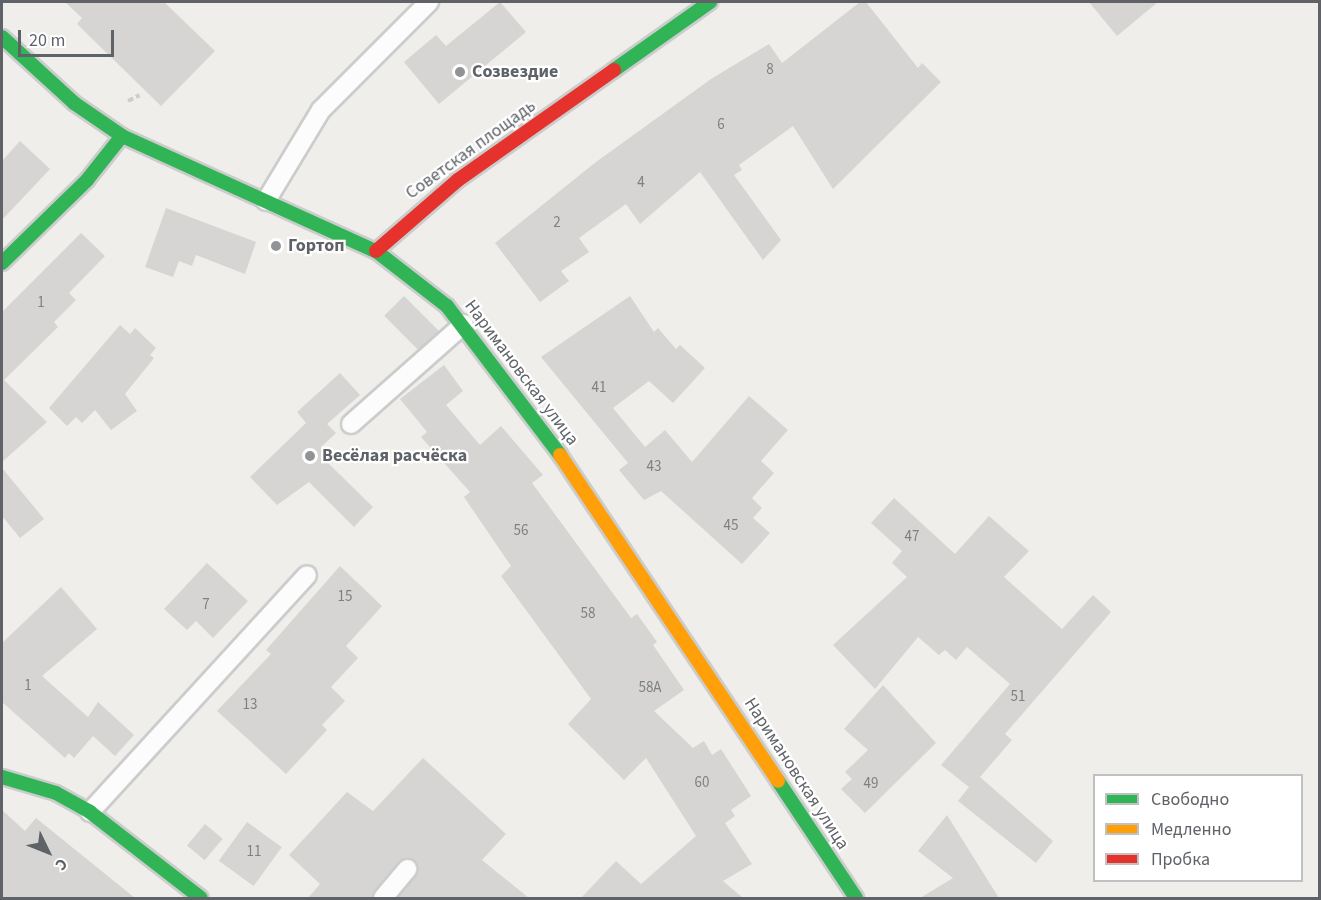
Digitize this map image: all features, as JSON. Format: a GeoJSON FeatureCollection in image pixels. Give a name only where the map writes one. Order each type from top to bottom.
{"type":"FeatureCollection","features":[{"type":"Feature","properties":{"kind":"main road","name":"Советская площадь"},"geometry":{"type":"LineString","coordinates":[[376,251],[458,180],[710,2]]}},
{"type":"Feature","properties":{"kind":"main road","name":"Наримановская улица"},"geometry":{"type":"LineString","coordinates":[[2,37],[74,103],[122,136],[376,251],[425,285],[464,324],[530,410],[856,898]]}},
{"type":"Feature","properties":{"kind":"main road"},"geometry":{"type":"LineString","coordinates":[[2,263],[87,180],[122,136]]}},
{"type":"Feature","properties":{"kind":"main road"},"geometry":{"type":"LineString","coordinates":[[2,777],[56,793],[90,812],[201,898]]}},
{"type":"Feature","properties":{"kind":"lane"},"geometry":{"type":"LineString","coordinates":[[266,201],[321,110],[429,2]]}},
{"type":"Feature","properties":{"kind":"lane"},"geometry":{"type":"LineString","coordinates":[[351,424],[464,324]]}},
{"type":"Feature","properties":{"kind":"lane"},"geometry":{"type":"LineString","coordinates":[[90,812],[307,575]]}},
{"type":"Feature","properties":{"kind":"lane"},"geometry":{"type":"LineString","coordinates":[[383,898],[407,869]]}},
{"type":"Feature","properties":{"kind":"building"},"geometry":{"type":"Polygon","coordinates":[[[65,2],[164,2],[215,51],[161,106],[77,24],[82,18],[65,2]]]}},
{"type":"Feature","properties":{"kind":"building"},"geometry":{"type":"Polygon","coordinates":[[[500,2],[526,32],[439,104],[404,62],[436,35],[446,46],[500,2]]]}},
{"type":"Feature","properties":{"kind":"building"},"geometry":{"type":"Polygon","coordinates":[[[860,2],[866,2],[918,68],[922,63],[941,82],[833,189],[793,126],[739,165],[742,170],[734,175],[781,240],[763,260],[700,172],[640,224],[626,204],[579,238],[589,252],[561,271],[569,281],[540,302],[495,243],[596,162],[711,79],[769,44],[782,63],[860,2]]]}},
{"type":"Feature","properties":{"kind":"building"},"geometry":{"type":"Polygon","coordinates":[[[1089,2],[1158,2],[1117,36],[1089,2]]]}},
{"type":"Feature","properties":{"kind":"building"},"geometry":{"type":"Polygon","coordinates":[[[20,141],[50,169],[2,220],[2,161],[20,141]]]}},
{"type":"Feature","properties":{"kind":"building"},"geometry":{"type":"Polygon","coordinates":[[[166,208],[256,242],[245,274],[196,255],[192,266],[179,261],[173,277],[145,267],[166,208]]]}},
{"type":"Feature","properties":{"kind":"building"},"geometry":{"type":"Polygon","coordinates":[[[81,233],[105,256],[69,293],[76,300],[54,322],[58,327],[4,380],[47,422],[2,462],[2,312],[81,233]]]}},
{"type":"Feature","properties":{"kind":"building"},"geometry":{"type":"Polygon","coordinates":[[[404,296],[439,331],[419,350],[384,316],[404,296]]]}},
{"type":"Feature","properties":{"kind":"building"},"geometry":{"type":"Polygon","coordinates":[[[630,296],[654,332],[658,328],[676,349],[680,345],[705,368],[673,403],[649,381],[613,408],[645,447],[665,430],[692,462],[749,396],[788,430],[761,461],[774,473],[752,498],[762,508],[753,518],[770,533],[742,564],[661,491],[644,500],[619,470],[628,463],[541,357],[630,296]]]}},
{"type":"Feature","properties":{"kind":"building"},"geometry":{"type":"Polygon","coordinates":[[[120,325],[130,334],[135,328],[156,348],[150,355],[154,358],[125,394],[137,411],[111,430],[95,410],[82,423],[76,417],[67,426],[49,408],[120,325]]]}},
{"type":"Feature","properties":{"kind":"building"},"geometry":{"type":"Polygon","coordinates":[[[444,365],[463,391],[446,405],[480,445],[501,426],[543,475],[532,483],[631,618],[637,614],[657,642],[653,645],[684,690],[654,711],[693,748],[704,741],[712,755],[721,749],[751,796],[731,810],[735,816],[725,823],[752,864],[723,881],[743,898],[581,898],[616,861],[641,884],[696,836],[646,758],[624,780],[568,724],[591,699],[501,576],[511,566],[464,497],[470,492],[421,437],[427,432],[400,399],[444,365]]]}},
{"type":"Feature","properties":{"kind":"building"},"geometry":{"type":"Polygon","coordinates":[[[340,373],[360,395],[327,424],[336,433],[321,447],[332,459],[328,463],[373,507],[354,527],[309,482],[277,505],[250,477],[306,423],[297,412],[340,373]]]}},
{"type":"Feature","properties":{"kind":"building"},"geometry":{"type":"Polygon","coordinates":[[[2,468],[44,519],[20,538],[2,516],[2,468]]]}},
{"type":"Feature","properties":{"kind":"building"},"geometry":{"type":"Polygon","coordinates":[[[894,498],[955,554],[989,516],[1029,551],[1004,577],[1062,629],[1093,595],[1111,612],[1005,734],[1012,740],[980,777],[1053,841],[1036,863],[958,801],[969,787],[941,765],[1010,684],[967,647],[956,660],[945,650],[939,655],[918,637],[875,689],[833,645],[907,577],[892,563],[902,551],[871,523],[894,498]]]}},
{"type":"Feature","properties":{"kind":"building"},"geometry":{"type":"Polygon","coordinates":[[[207,563],[248,601],[213,638],[196,621],[187,630],[164,609],[207,563]]]}},
{"type":"Feature","properties":{"kind":"building"},"geometry":{"type":"Polygon","coordinates":[[[340,566],[382,606],[346,646],[358,658],[331,687],[345,701],[322,725],[327,730],[286,774],[217,711],[271,654],[266,650],[340,566]]]}},
{"type":"Feature","properties":{"kind":"building"},"geometry":{"type":"Polygon","coordinates":[[[61,587],[97,629],[42,676],[88,717],[98,702],[134,735],[115,756],[93,736],[74,758],[69,753],[65,758],[2,702],[2,643],[61,587]]]}},
{"type":"Feature","properties":{"kind":"building"},"geometry":{"type":"Polygon","coordinates":[[[883,685],[936,743],[865,813],[841,789],[852,779],[845,772],[868,750],[844,729],[883,685]]]}},
{"type":"Feature","properties":{"kind":"building"},"geometry":{"type":"Polygon","coordinates":[[[423,758],[506,834],[482,860],[529,898],[397,898],[418,871],[408,858],[398,862],[372,898],[308,898],[320,884],[289,855],[347,792],[373,811],[423,758]]]}},
{"type":"Feature","properties":{"kind":"building"},"geometry":{"type":"Polygon","coordinates":[[[2,810],[25,831],[36,818],[135,898],[2,898],[2,810]]]}},
{"type":"Feature","properties":{"kind":"building"},"geometry":{"type":"Polygon","coordinates":[[[947,815],[999,898],[920,898],[953,878],[918,851],[947,815]]]}},
{"type":"Feature","properties":{"kind":"building"},"geometry":{"type":"Polygon","coordinates":[[[247,822],[282,847],[254,886],[219,861],[247,822]]]}},
{"type":"Feature","properties":{"kind":"building"},"geometry":{"type":"Polygon","coordinates":[[[205,824],[223,839],[205,860],[187,845],[205,824]]]}},
{"type":"Feature","properties":{"kind":"traffic: fast"},"geometry":{"type":"LineString","coordinates":[[614,70],[710,2]]}},
{"type":"Feature","properties":{"kind":"traffic: fast"},"geometry":{"type":"LineString","coordinates":[[2,37],[74,103],[122,136],[376,251],[447,306],[560,455]]}},
{"type":"Feature","properties":{"kind":"traffic: fast"},"geometry":{"type":"LineString","coordinates":[[2,263],[87,180],[122,136]]}},
{"type":"Feature","properties":{"kind":"traffic: fast"},"geometry":{"type":"LineString","coordinates":[[2,777],[56,793],[90,812],[201,898]]}},
{"type":"Feature","properties":{"kind":"traffic: fast"},"geometry":{"type":"LineString","coordinates":[[778,781],[856,898]]}},
{"type":"Feature","properties":{"kind":"traffic: slow"},"geometry":{"type":"LineString","coordinates":[[560,455],[778,781]]}},
{"type":"Feature","properties":{"kind":"traffic: jam"},"geometry":{"type":"LineString","coordinates":[[376,251],[458,180],[614,70]]}},
{"type":"Feature","properties":{"kind":"place","name":"Созвездие"},"geometry":{"type":"Point","coordinates":[460,72]}},
{"type":"Feature","properties":{"kind":"place","name":"Гортоп"},"geometry":{"type":"Point","coordinates":[276,246]}},
{"type":"Feature","properties":{"kind":"place","name":"Весёлая расчёска"},"geometry":{"type":"Point","coordinates":[310,456]}}]}
